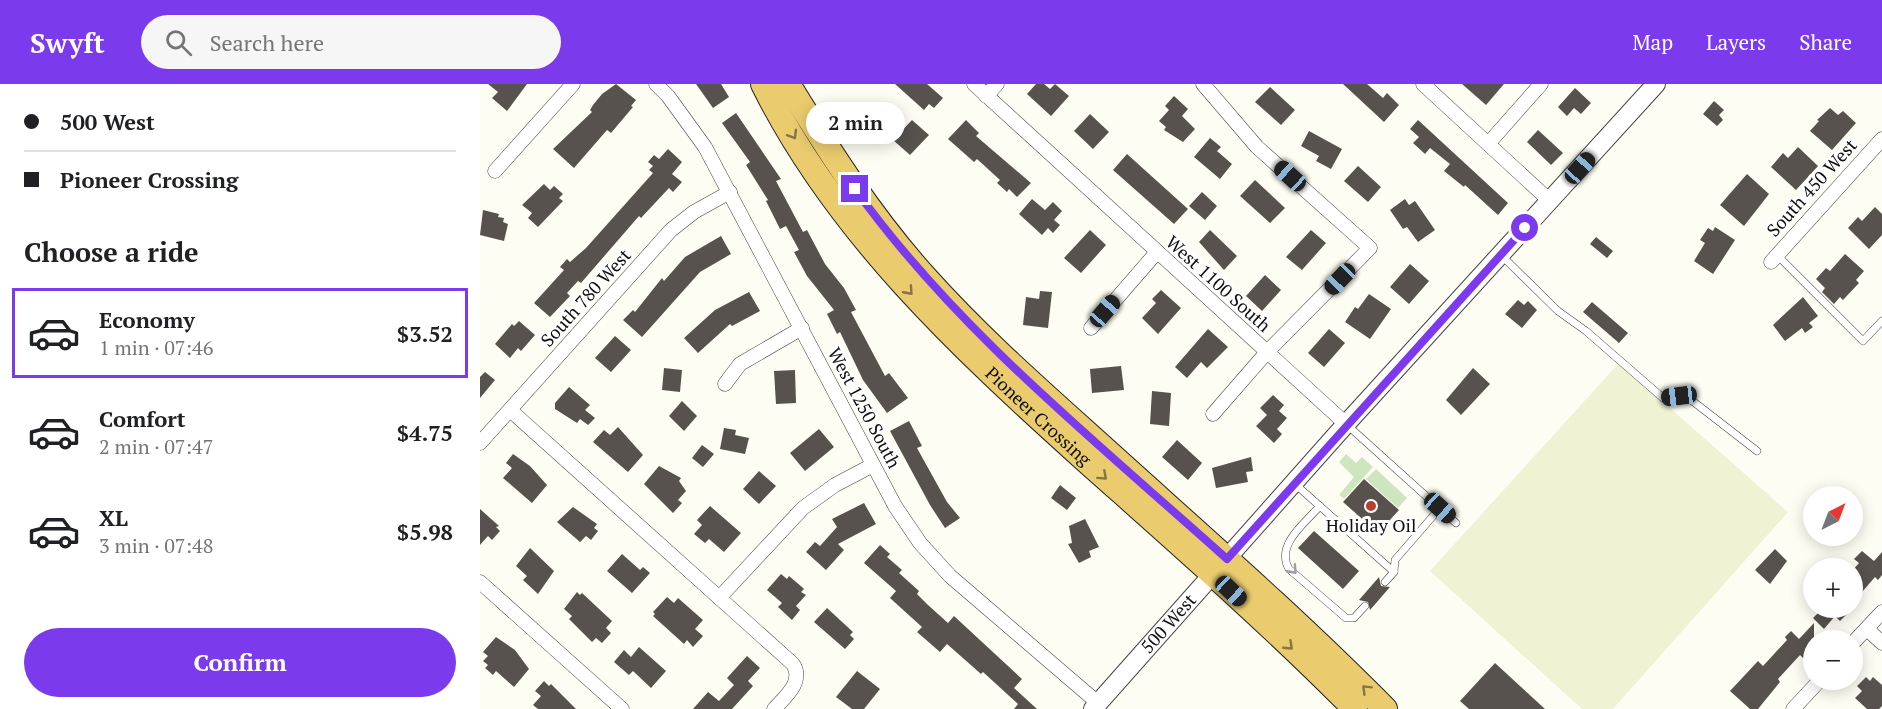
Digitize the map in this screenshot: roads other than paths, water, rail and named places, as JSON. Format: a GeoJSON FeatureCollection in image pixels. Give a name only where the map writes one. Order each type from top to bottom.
{"type":"FeatureCollection","features":[{"type":"Feature","properties":{"kind":"highway","name":"Pioneer Crossing"},"geometry":{"type":"LineString","coordinates":[[764,84],[815,171],[862,235],[907,289],[985,369],[1386,709]]}},
{"type":"Feature","properties":{"kind":"highway","name":"Pioneer Crossing"},"geometry":{"type":"LineString","coordinates":[[788,84],[839,166],[878,221],[923,275],[1002,357],[1220,567],[1355,709]]}},
{"type":"Feature","properties":{"kind":"street"},"geometry":{"type":"LineString","coordinates":[[495,171],[573,84]]}},
{"type":"Feature","properties":{"kind":"street","name":"West 1250 South"},"geometry":{"type":"LineString","coordinates":[[656,84],[668,96],[705,147],[895,506],[920,543],[950,576],[1096,706]]}},
{"type":"Feature","properties":{"kind":"street","name":"West 1100 South"},"geometry":{"type":"LineString","coordinates":[[974,84],[1346,424]]}},
{"type":"Feature","properties":{"kind":"street"},"geometry":{"type":"LineString","coordinates":[[986,96],[997,84]]}},
{"type":"Feature","properties":{"kind":"street"},"geometry":{"type":"LineString","coordinates":[[1203,84],[1257,147],[1370,248],[1267,352],[1213,414]]}},
{"type":"Feature","properties":{"kind":"street"},"geometry":{"type":"LineString","coordinates":[[1423,84],[1550,201]]}},
{"type":"Feature","properties":{"kind":"street"},"geometry":{"type":"LineString","coordinates":[[1488,144],[1541,84]]}},
{"type":"Feature","properties":{"kind":"street","name":"500 West"},"geometry":{"type":"LineString","coordinates":[[1096,706],[1346,424],[1656,84]]}},
{"type":"Feature","properties":{"kind":"street","name":"South 450 West"},"geometry":{"type":"LineString","coordinates":[[1774,259],[1882,139]]}},
{"type":"Feature","properties":{"kind":"street","name":"South 780 West"},"geometry":{"type":"LineString","coordinates":[[480,443],[671,230],[693,212],[730,192]]}},
{"type":"Feature","properties":{"kind":"street"},"geometry":{"type":"LineString","coordinates":[[1091,328],[1157,252]]}},
{"type":"Feature","properties":{"kind":"street"},"geometry":{"type":"LineString","coordinates":[[724,384],[740,364],[802,328]]}},
{"type":"Feature","properties":{"kind":"street"},"geometry":{"type":"LineString","coordinates":[[510,410],[795,668],[795,686],[774,709]]}},
{"type":"Feature","properties":{"kind":"street"},"geometry":{"type":"LineString","coordinates":[[719,598],[803,508],[824,492],[873,465]]}},
{"type":"Feature","properties":{"kind":"street"},"geometry":{"type":"LineString","coordinates":[[480,582],[622,709]]}},
{"type":"Feature","properties":{"kind":"street"},"geometry":{"type":"LineString","coordinates":[[1863,633],[1882,612]]}},
{"type":"Feature","properties":{"kind":"street"},"geometry":{"type":"LineString","coordinates":[[1867,629],[1882,643]]}},
{"type":"Feature","properties":{"kind":"street"},"geometry":{"type":"LineString","coordinates":[[1793,709],[1811,690]]}},
{"type":"Feature","properties":{"kind":"lane"},"geometry":{"type":"LineString","coordinates":[[1501,255],[1558,311],[1586,331],[1663,398],[1679,396],[1690,399],[1757,451]]}},
{"type":"Feature","properties":{"kind":"lane"},"geometry":{"type":"LineString","coordinates":[[1774,259],[1863,341],[1882,321]]}},
{"type":"Feature","properties":{"kind":"lane","name":"West 1100 South"},"geometry":{"type":"LineString","coordinates":[[1346,424],[1456,523]]}},
{"type":"Feature","properties":{"kind":"lane"},"geometry":{"type":"LineString","coordinates":[[1293,483],[1394,572]]}},
{"type":"Feature","properties":{"kind":"lane"},"geometry":{"type":"LineString","coordinates":[[1320,506],[1286,546],[1285,562],[1289,569],[1346,618],[1354,618],[1365,606]]}},
{"type":"Feature","properties":{"kind":"lane"},"geometry":{"type":"LineString","coordinates":[[1385,582],[1394,572],[1395,560],[1440,508]]}},
{"type":"Feature","properties":{"kind":"place","name":"Holiday Oil"},"geometry":{"type":"Point","coordinates":[1371,506]}}]}
